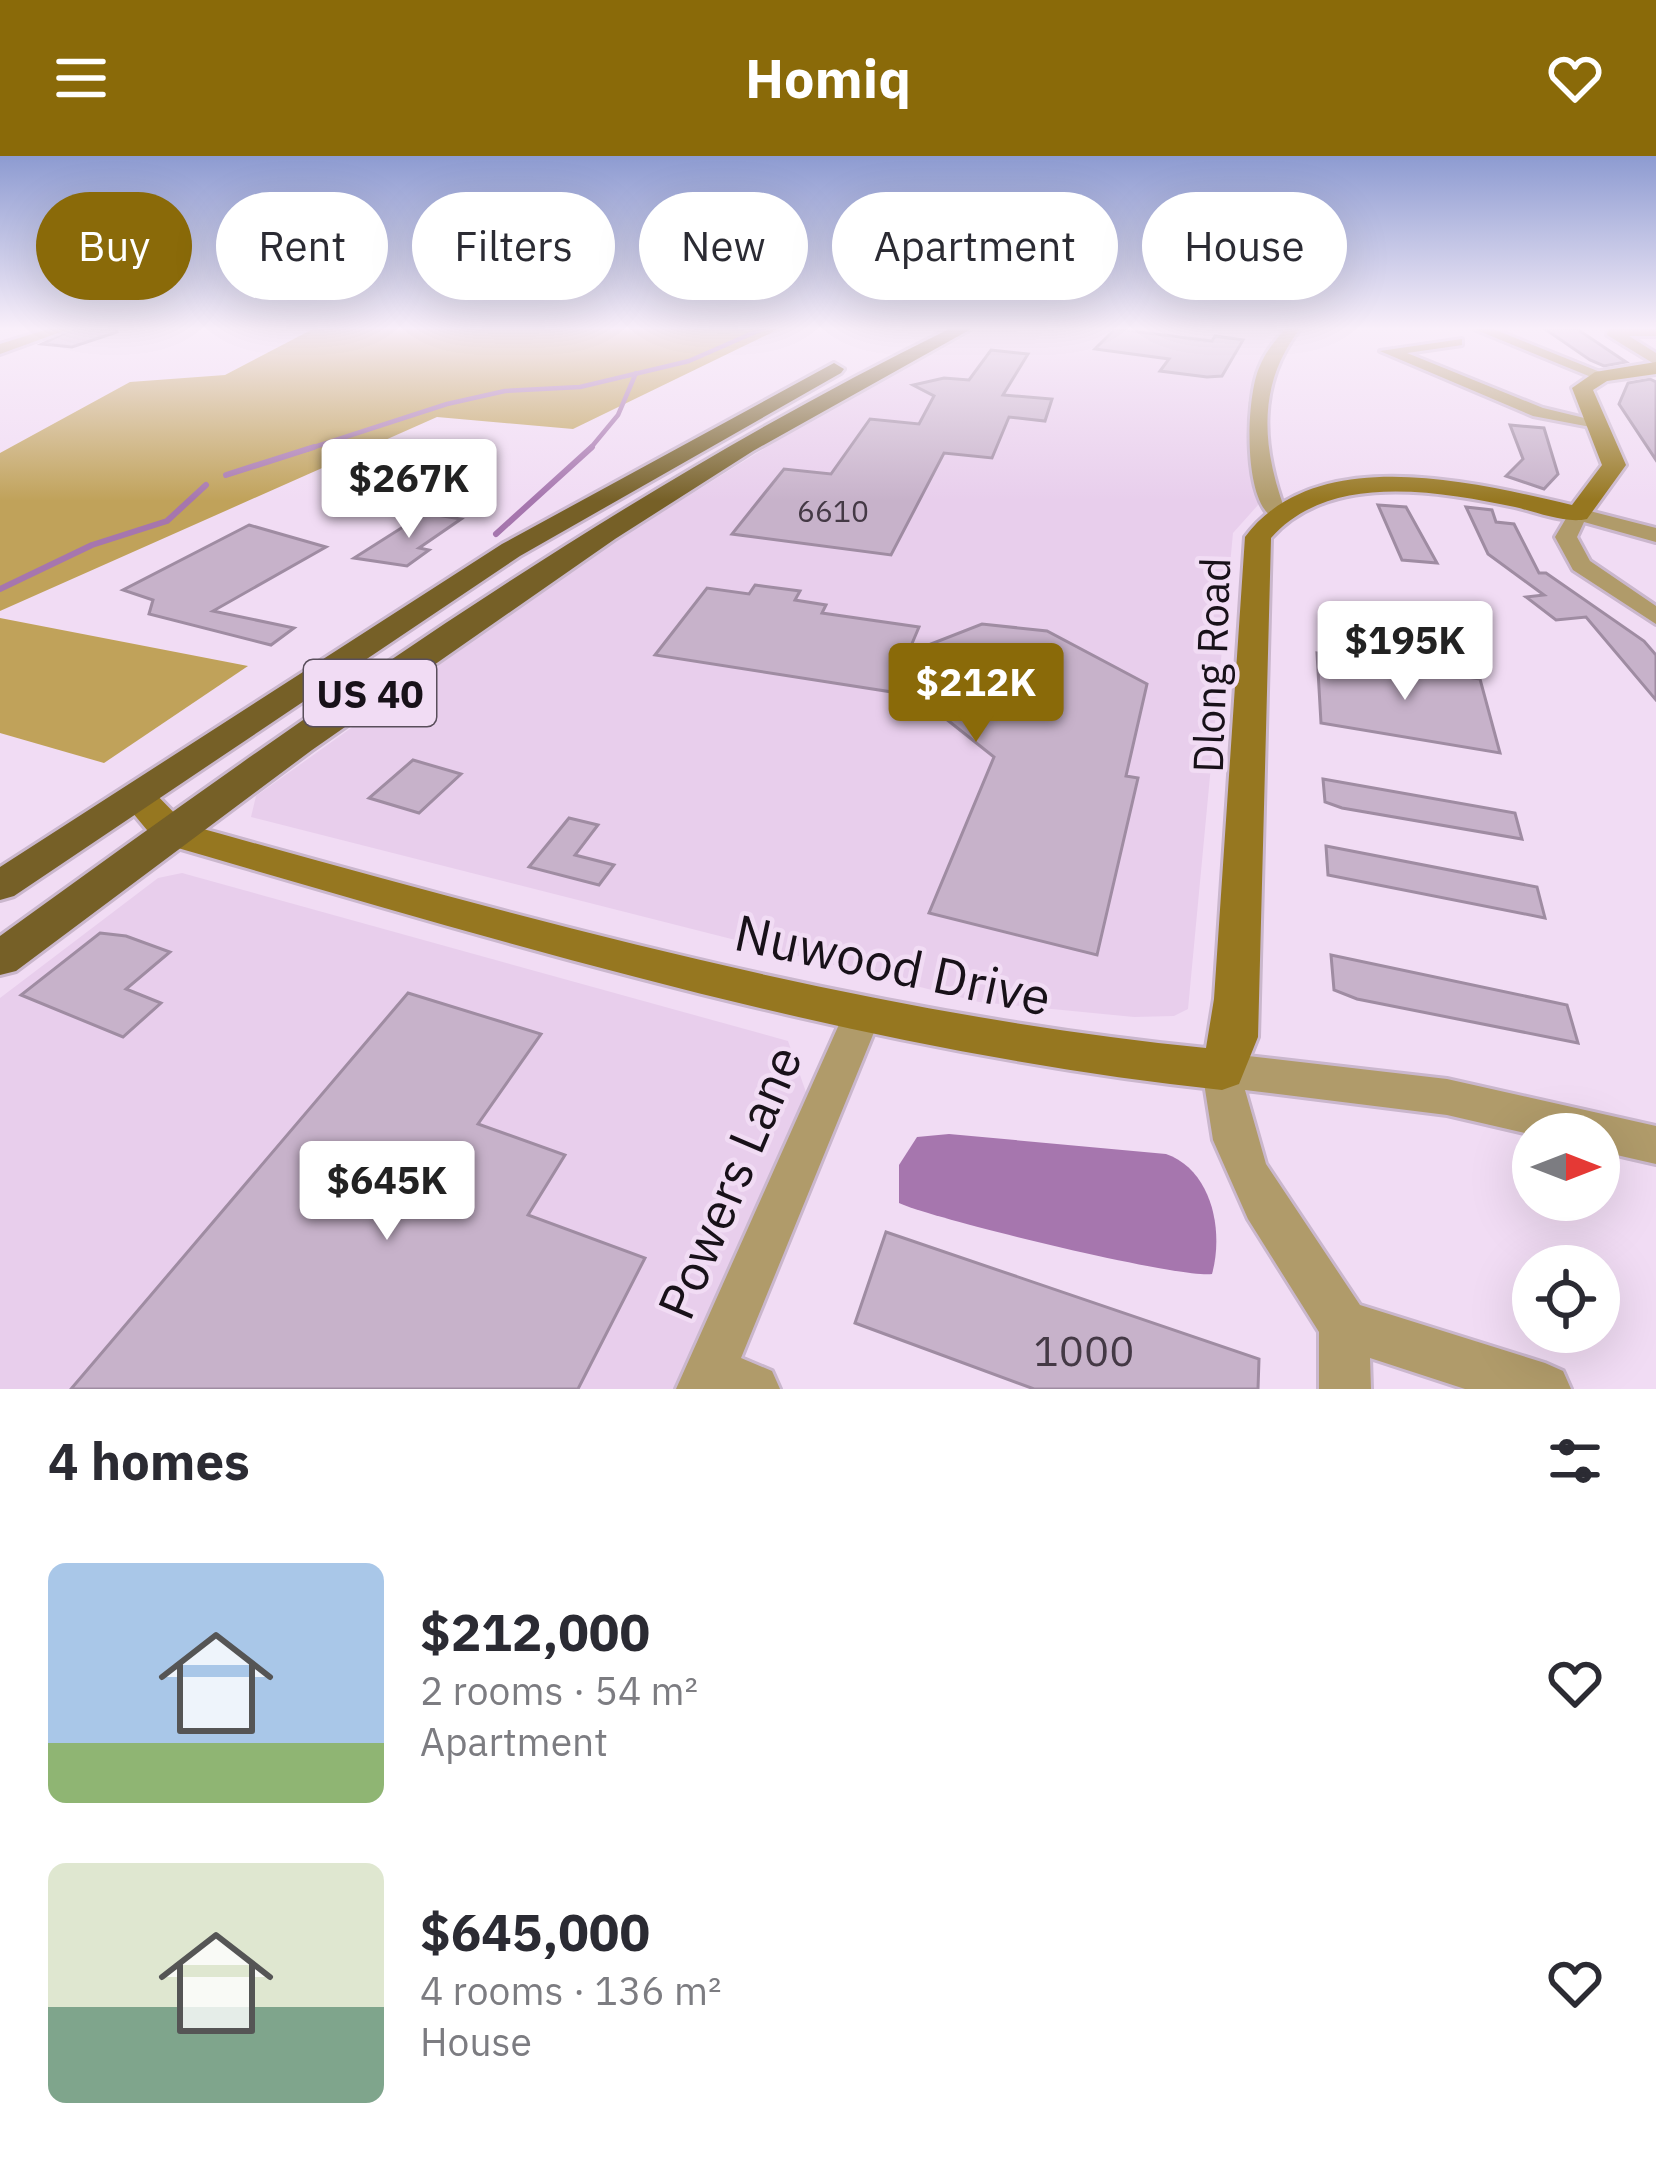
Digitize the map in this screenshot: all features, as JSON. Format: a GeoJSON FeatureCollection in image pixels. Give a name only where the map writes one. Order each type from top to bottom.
{"type":"FeatureCollection","features":[{"type":"Feature","properties":{"kind":"main road","name":"US 40"},"geometry":{"type":"LineString","coordinates":[[0,886],[531,538],[802,387]]}},
{"type":"Feature","properties":{"kind":"main road","name":"US 40"},"geometry":{"type":"LineString","coordinates":[[0,959],[171,833],[605,534],[848,387]]}},
{"type":"Feature","properties":{"kind":"street"},"geometry":{"type":"LineString","coordinates":[[1262,387],[1258,405],[1267,492],[1276,513]]}},
{"type":"Feature","properties":{"kind":"street"},"geometry":{"type":"LineString","coordinates":[[1477,387],[1539,412],[1596,423]]}},
{"type":"Feature","properties":{"kind":"street"},"geometry":{"type":"LineString","coordinates":[[1584,387],[1614,466],[1566,537],[1574,556],[1596,578],[1656,617]]}},
{"type":"Feature","properties":{"kind":"street","name":"Dlong Road"},"geometry":{"type":"LineString","coordinates":[[1222,1070],[1234,1037],[1238,999],[1258,537],[1276,513],[1332,491],[1398,486],[1484,493],[1656,535]]}},
{"type":"Feature","properties":{"kind":"street"},"geometry":{"type":"LineString","coordinates":[[135,794],[171,833]]}},
{"type":"Feature","properties":{"kind":"street","name":"Nuwood Drive"},"geometry":{"type":"LineString","coordinates":[[171,833],[860,1020],[1058,1055],[1447,1097],[1656,1145]]}},
{"type":"Feature","properties":{"kind":"street","name":"Powers Lane"},"geometry":{"type":"LineString","coordinates":[[722,1383],[860,1020]]}},
{"type":"Feature","properties":{"kind":"street"},"geometry":{"type":"LineString","coordinates":[[1222,1070],[1223,1109],[1264,1206],[1344,1325],[1345,1389]]}},
{"type":"Feature","properties":{"kind":"street"},"geometry":{"type":"LineString","coordinates":[[1344,1325],[1545,1389]]}},
{"type":"Feature","properties":{"kind":"shaded area"},"geometry":{"type":"Polygon","coordinates":[[[122,387],[660,387],[573,429],[437,417],[0,611],[0,453],[122,387]]]}},
{"type":"Feature","properties":{"kind":"shaded area"},"geometry":{"type":"Polygon","coordinates":[[[871,387],[1253,387],[1248,401],[1255,412],[1258,505],[1233,533],[1188,1009],[1174,1016],[1134,1017],[979,1002],[251,817],[256,796],[593,555],[871,387]]]}},
{"type":"Feature","properties":{"kind":"shaded area"},"geometry":{"type":"Polygon","coordinates":[[[0,618],[248,666],[104,763],[0,733],[0,618]]]}},
{"type":"Feature","properties":{"kind":"shaded area"},"geometry":{"type":"Polygon","coordinates":[[[182,873],[788,1041],[807,1095],[677,1389],[0,1389],[0,998],[158,878],[182,873]]]}},
{"type":"Feature","properties":{"kind":"shaded area"},"geometry":{"type":"Polygon","coordinates":[[[949,1134],[1166,1154],[1182,1162],[1194,1173],[1211,1204],[1216,1239],[1212,1274],[1056,1246],[899,1203],[899,1165],[917,1137],[949,1134]]]}},
{"type":"Feature","properties":{"kind":"building"},"geometry":{"type":"Polygon","coordinates":[[[916,387],[1008,387],[1003,395],[1052,399],[1045,421],[1009,417],[992,458],[944,453],[891,555],[732,534],[784,469],[831,474],[870,419],[919,424],[934,396],[916,387]]]}},
{"type":"Feature","properties":{"kind":"building"},"geometry":{"type":"Polygon","coordinates":[[[1626,387],[1656,387],[1656,460],[1619,404],[1626,387]]]}},
{"type":"Feature","properties":{"kind":"building"},"geometry":{"type":"Polygon","coordinates":[[[1510,425],[1544,428],[1558,474],[1544,489],[1506,476],[1523,459],[1510,425]]]}},
{"type":"Feature","properties":{"kind":"building"},"geometry":{"type":"Polygon","coordinates":[[[1378,505],[1406,507],[1437,563],[1402,560],[1378,505]]]}},
{"type":"Feature","properties":{"kind":"building"},"geometry":{"type":"Polygon","coordinates":[[[1466,507],[1492,510],[1496,522],[1514,524],[1539,573],[1546,573],[1644,641],[1656,655],[1656,700],[1586,617],[1556,620],[1526,597],[1544,595],[1488,554],[1466,507]]]}},
{"type":"Feature","properties":{"kind":"building"},"geometry":{"type":"Polygon","coordinates":[[[425,513],[461,519],[419,548],[429,550],[407,566],[354,558],[425,513]]]}},
{"type":"Feature","properties":{"kind":"building"},"geometry":{"type":"Polygon","coordinates":[[[249,525],[326,547],[213,611],[294,628],[271,645],[149,614],[153,600],[123,590],[249,525]]]}},
{"type":"Feature","properties":{"kind":"building"},"geometry":{"type":"Polygon","coordinates":[[[755,585],[800,591],[795,600],[826,605],[822,613],[919,627],[908,653],[982,624],[1047,631],[1147,684],[1126,776],[1138,778],[1097,955],[929,913],[994,757],[897,680],[892,692],[655,655],[707,588],[749,594],[755,585]]]}},
{"type":"Feature","properties":{"kind":"building"},"geometry":{"type":"Polygon","coordinates":[[[1317,653],[1480,679],[1500,753],[1321,723],[1317,653]]]}},
{"type":"Feature","properties":{"kind":"building"},"geometry":{"type":"Polygon","coordinates":[[[413,760],[461,774],[419,813],[369,798],[413,760]]]}},
{"type":"Feature","properties":{"kind":"building"},"geometry":{"type":"Polygon","coordinates":[[[1323,779],[1515,813],[1522,839],[1342,808],[1325,802],[1323,779]]]}},
{"type":"Feature","properties":{"kind":"building"},"geometry":{"type":"Polygon","coordinates":[[[569,818],[598,825],[575,855],[614,865],[599,885],[529,867],[569,818]]]}},
{"type":"Feature","properties":{"kind":"building"},"geometry":{"type":"Polygon","coordinates":[[[1326,846],[1537,887],[1545,918],[1328,875],[1326,846]]]}},
{"type":"Feature","properties":{"kind":"building"},"geometry":{"type":"Polygon","coordinates":[[[100,933],[126,936],[170,952],[126,989],[161,1003],[123,1037],[21,995],[100,933]]]}},
{"type":"Feature","properties":{"kind":"building"},"geometry":{"type":"Polygon","coordinates":[[[1331,955],[1567,1005],[1578,1043],[1357,999],[1334,990],[1331,955]]]}},
{"type":"Feature","properties":{"kind":"building"},"geometry":{"type":"Polygon","coordinates":[[[408,993],[541,1034],[478,1124],[565,1155],[528,1215],[645,1258],[578,1389],[71,1389],[408,993]]]}},
{"type":"Feature","properties":{"kind":"building"},"geometry":{"type":"Polygon","coordinates":[[[886,1232],[1259,1359],[1258,1389],[1034,1389],[855,1323],[886,1232]]]}},
{"type":"Feature","properties":{"kind":"waterway"},"geometry":{"type":"LineString","coordinates":[[305,450],[447,404],[505,391],[582,387]]}},
{"type":"Feature","properties":{"kind":"waterway"},"geometry":{"type":"LineString","coordinates":[[590,449],[618,415],[630,387]]}},
{"type":"Feature","properties":{"kind":"waterway"},"geometry":{"type":"LineString","coordinates":[[226,475],[314,447]]}},
{"type":"Feature","properties":{"kind":"waterway"},"geometry":{"type":"LineString","coordinates":[[496,534],[590,449]]}},
{"type":"Feature","properties":{"kind":"waterway"},"geometry":{"type":"LineString","coordinates":[[0,589],[92,545],[167,521],[206,485]]}}]}
